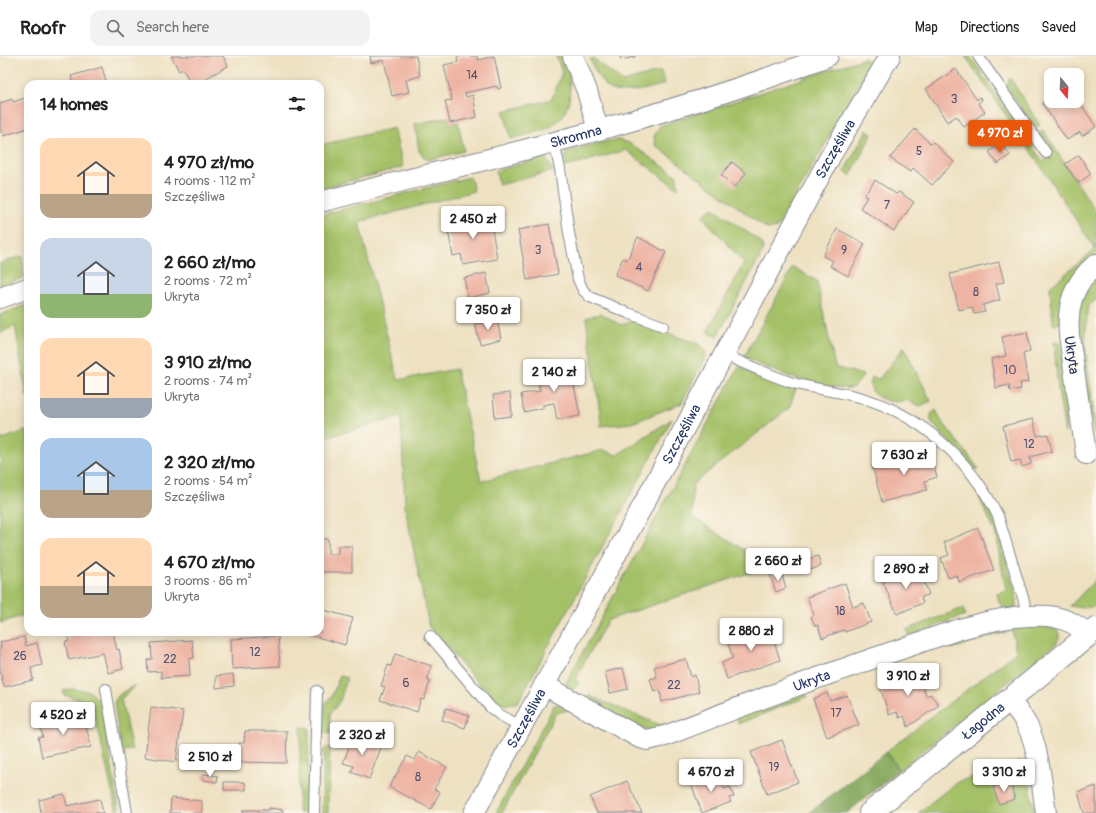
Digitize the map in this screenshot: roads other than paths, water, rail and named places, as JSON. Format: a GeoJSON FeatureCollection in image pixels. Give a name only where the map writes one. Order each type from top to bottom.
{"type":"FeatureCollection","features":[{"type":"Feature","properties":{"kind":"street"},"geometry":{"type":"LineString","coordinates":[[573,56],[587,91],[598,130]]}},
{"type":"Feature","properties":{"kind":"street","name":"Skromna"},"geometry":{"type":"LineString","coordinates":[[324,201],[554,142],[658,113],[828,56]]}},
{"type":"Feature","properties":{"kind":"street","name":"Szczęśliwa"},"geometry":{"type":"LineString","coordinates":[[474,813],[830,157],[890,56]]}},
{"type":"Feature","properties":{"kind":"street","name":"Ukryta"},"geometry":{"type":"LineString","coordinates":[[1086,454],[1069,335],[1068,318],[1074,291],[1083,277],[1096,264]]}},
{"type":"Feature","properties":{"kind":"street"},"geometry":{"type":"LineString","coordinates":[[0,298],[24,289]]}},
{"type":"Feature","properties":{"kind":"street","name":"Ukryta"},"geometry":{"type":"LineString","coordinates":[[544,685],[640,738],[647,740],[655,739],[804,682],[963,628],[985,622],[1028,616],[1048,616],[1063,619],[1092,632]]}},
{"type":"Feature","properties":{"kind":"street","name":"Łagodna"},"geometry":{"type":"LineString","coordinates":[[870,813],[1092,632]]}},
{"type":"Feature","properties":{"kind":"street"},"geometry":{"type":"LineString","coordinates":[[1009,700],[1028,726],[1033,740],[1046,813]]}},
{"type":"Feature","properties":{"kind":"lane"},"geometry":{"type":"LineString","coordinates":[[978,56],[1046,153]]}},
{"type":"Feature","properties":{"kind":"lane"},"geometry":{"type":"LineString","coordinates":[[554,142],[560,169],[569,233],[578,279],[583,290],[590,297],[663,326]]}},
{"type":"Feature","properties":{"kind":"lane"},"geometry":{"type":"LineString","coordinates":[[723,354],[768,374],[786,380],[859,397],[880,404],[902,414],[936,437],[956,456],[975,478],[998,516],[1028,616]]}},
{"type":"Feature","properties":{"kind":"lane"},"geometry":{"type":"LineString","coordinates":[[430,636],[491,708],[500,715],[522,727]]}},
{"type":"Feature","properties":{"kind":"lane"},"geometry":{"type":"LineString","coordinates":[[106,689],[127,813]]}},
{"type":"Feature","properties":{"kind":"lane"},"geometry":{"type":"LineString","coordinates":[[314,813],[317,691]]}}]}
